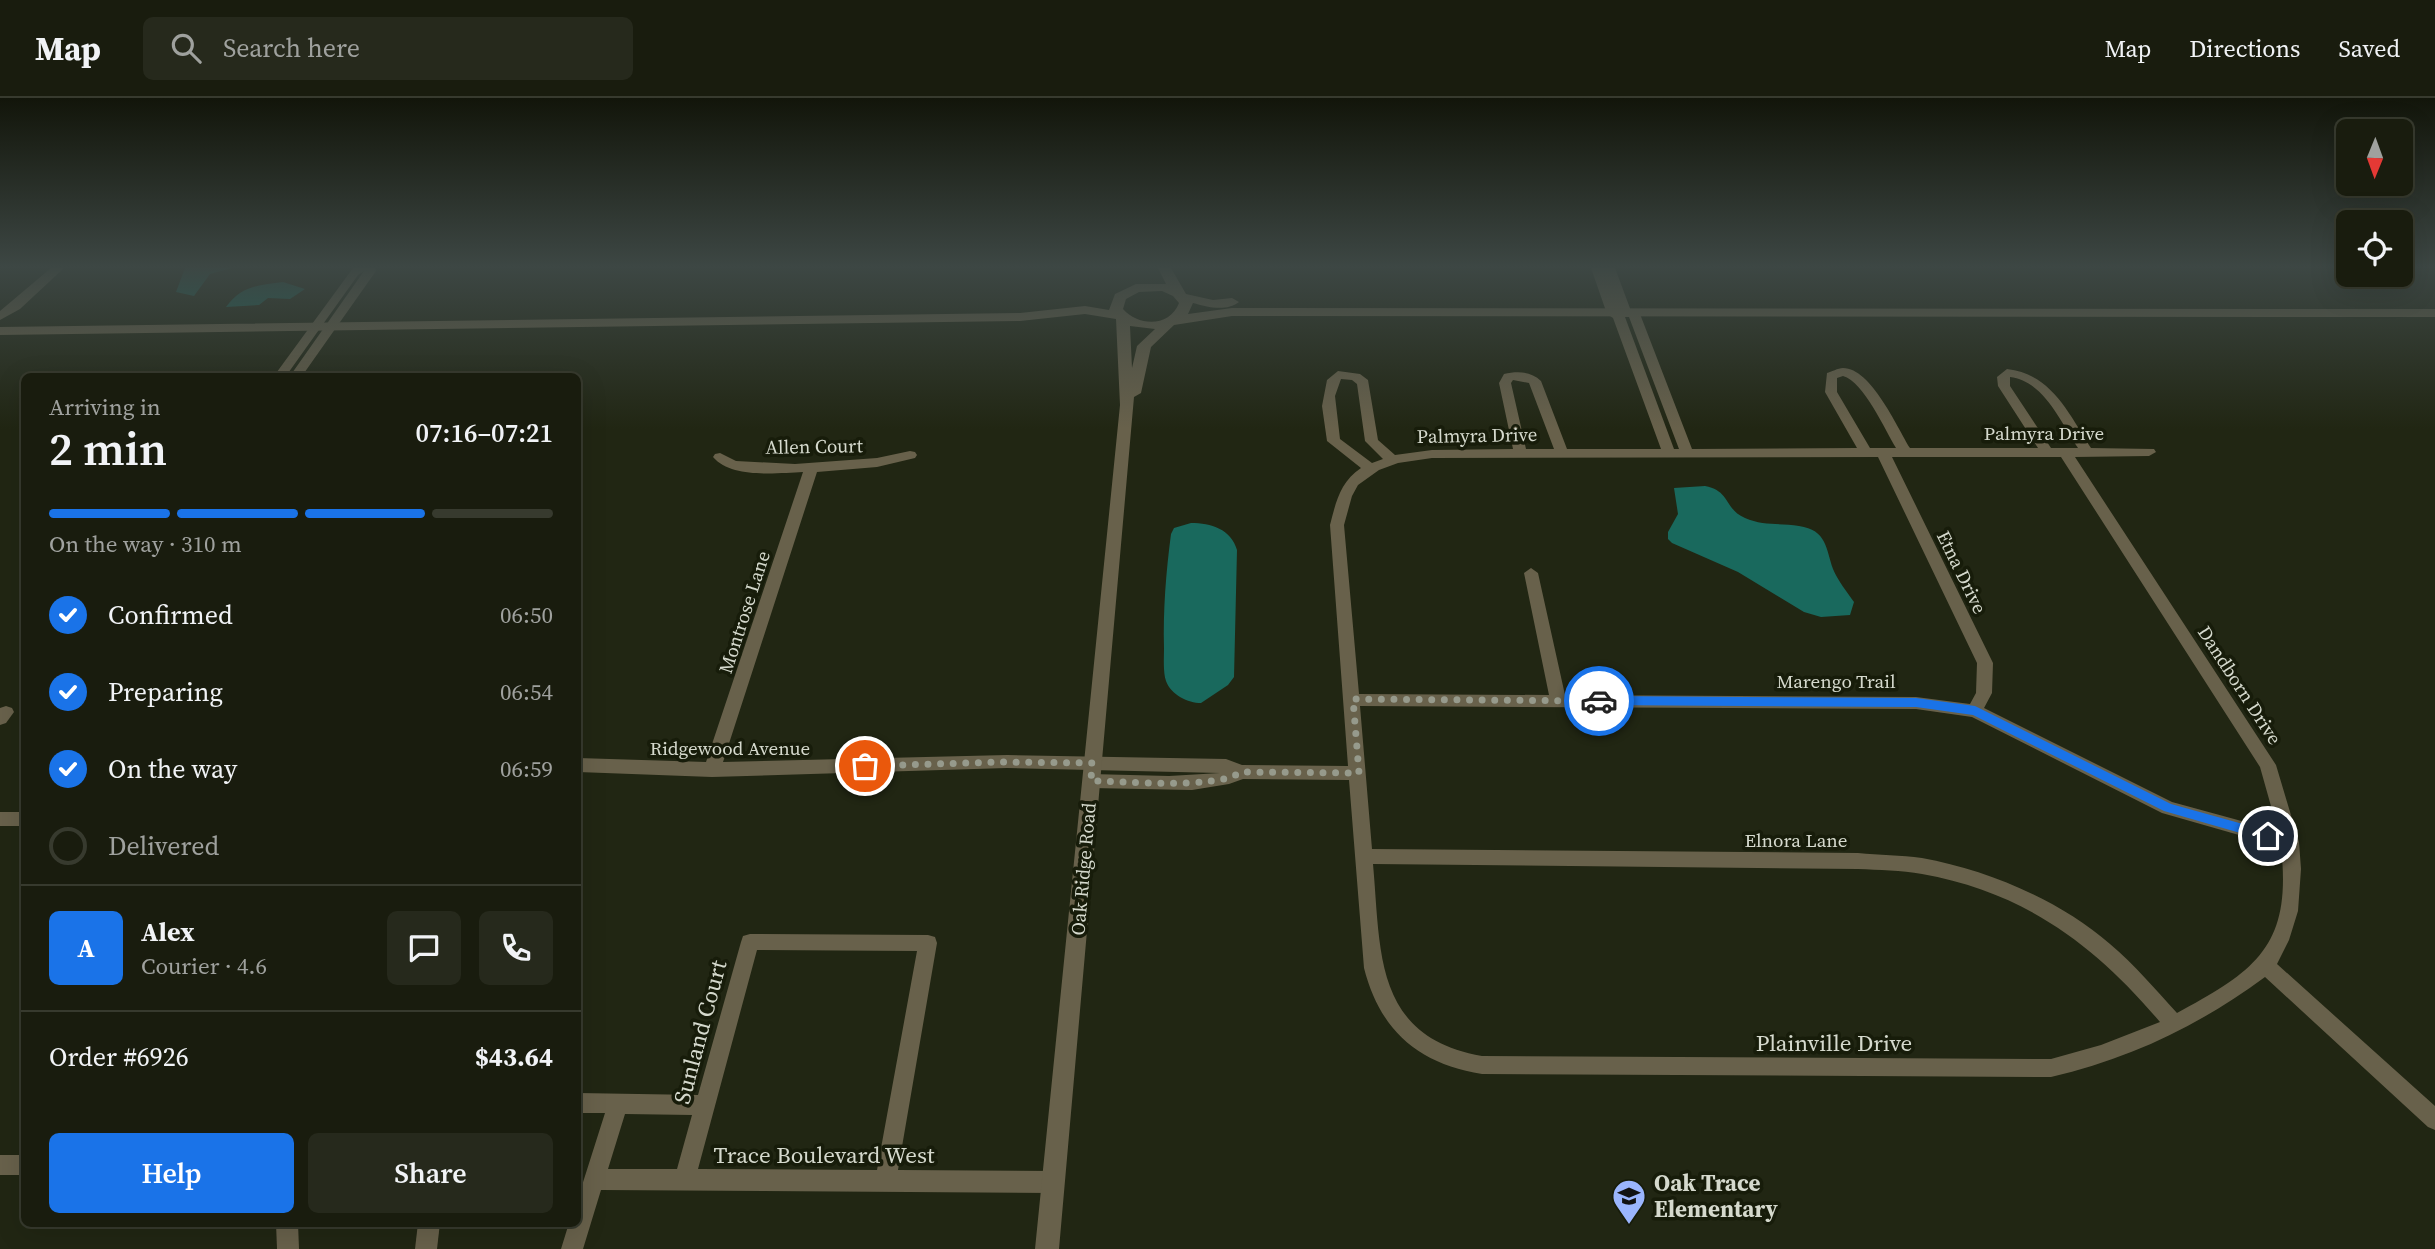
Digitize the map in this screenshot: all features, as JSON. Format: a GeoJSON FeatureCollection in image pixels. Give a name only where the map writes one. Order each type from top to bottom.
{"type":"FeatureCollection","features":[{"type":"Feature","properties":{"kind":"street"},"geometry":{"type":"LineString","coordinates":[[282,373],[317,322]]}},
{"type":"Feature","properties":{"kind":"street"},"geometry":{"type":"LineString","coordinates":[[298,373],[335,322]]}},
{"type":"Feature","properties":{"kind":"street"},"geometry":{"type":"LineString","coordinates":[[5,330],[632,322]]}},
{"type":"Feature","properties":{"kind":"street","name":"Oak Ridge Road"},"geometry":{"type":"LineString","coordinates":[[1047,1249],[1127,405],[1122,322]]}},
{"type":"Feature","properties":{"kind":"street"},"geometry":{"type":"LineString","coordinates":[[1132,322],[1150,326],[1171,322]]}},
{"type":"Feature","properties":{"kind":"street","name":"Oak Ridge Road"},"geometry":{"type":"LineString","coordinates":[[1127,405],[1134,394],[1143,346],[1173,322]]}},
{"type":"Feature","properties":{"kind":"street"},"geometry":{"type":"LineString","coordinates":[[1626,322],[1669,453]]}},
{"type":"Feature","properties":{"kind":"street"},"geometry":{"type":"LineString","coordinates":[[1627,322],[1687,453]]}},
{"type":"Feature","properties":{"kind":"street"},"geometry":{"type":"LineString","coordinates":[[1866,453],[1831,392],[1831,376],[1843,372],[1860,380],[1905,452]]}},
{"type":"Feature","properties":{"kind":"street"},"geometry":{"type":"LineString","coordinates":[[2048,452],[2004,386],[2003,377],[2007,373],[2025,374],[2037,380],[2087,452]]}},
{"type":"Feature","properties":{"kind":"street"},"geometry":{"type":"LineString","coordinates":[[1371,470],[1334,441],[1329,393],[1330,384],[1338,375],[1356,377],[1363,383],[1372,441],[1392,460]]}},
{"type":"Feature","properties":{"kind":"street"},"geometry":{"type":"LineString","coordinates":[[1520,453],[1505,383],[1508,377],[1515,376],[1530,377],[1535,381],[1562,453]]}},
{"type":"Feature","properties":{"kind":"street","name":"Dandborn Drive"},"geometry":{"type":"LineString","coordinates":[[2065,452],[2268,765],[2285,816],[2290,842],[2291,900],[2283,932],[2265,965]]}},
{"type":"Feature","properties":{"kind":"street","name":"Palmyra Drive"},"geometry":{"type":"LineString","coordinates":[[1393,1014],[1375,975],[1337,525],[1346,492],[1371,470],[1392,460],[1432,454],[2149,452]]}},
{"type":"Feature","properties":{"kind":"street","name":"Etna Drive"},"geometry":{"type":"LineString","coordinates":[[1883,453],[1985,663],[1984,693],[1975,711]]}},
{"type":"Feature","properties":{"kind":"street","name":"Allen Court"},"geometry":{"type":"LineString","coordinates":[[720,457],[734,465],[812,466],[884,463],[910,455]]}},
{"type":"Feature","properties":{"kind":"street","name":"Montrose Lane"},"geometry":{"type":"LineString","coordinates":[[712,769],[812,466]]}},
{"type":"Feature","properties":{"kind":"street"},"geometry":{"type":"LineString","coordinates":[[1531,573],[1558,700]]}},
{"type":"Feature","properties":{"kind":"street","name":"Marengo Trail"},"geometry":{"type":"LineString","coordinates":[[1353,699],[1916,703],[1975,711],[2168,808],[2290,842]]}},
{"type":"Feature","properties":{"kind":"street","name":"Ridgewood Avenue"},"geometry":{"type":"LineString","coordinates":[[581,765],[648,770],[975,762],[1092,772]]}},
{"type":"Feature","properties":{"kind":"street"},"geometry":{"type":"LineString","coordinates":[[1092,772],[1205,782],[1232,778],[1241,772],[1359,773]]}},
{"type":"Feature","properties":{"kind":"street"},"geometry":{"type":"LineString","coordinates":[[0,820],[21,819]]}},
{"type":"Feature","properties":{"kind":"street","name":"Elnora Lane"},"geometry":{"type":"LineString","coordinates":[[1364,856],[1857,861],[1920,866],[1986,883],[2026,901],[2081,934],[2120,964],[2175,1025]]}},
{"type":"Feature","properties":{"kind":"street","name":"Sunland Court"},"geometry":{"type":"LineString","coordinates":[[684,1181],[750,942],[928,943],[886,1181]]}},
{"type":"Feature","properties":{"kind":"street"},"geometry":{"type":"LineString","coordinates":[[2265,965],[2435,1120]]}},
{"type":"Feature","properties":{"kind":"street","name":"Plainville Drive"},"geometry":{"type":"LineString","coordinates":[[1393,1014],[1428,1048],[1454,1060],[1482,1065],[2051,1068],[2085,1061],[2175,1025],[2222,997],[2265,965]]}},
{"type":"Feature","properties":{"kind":"street"},"geometry":{"type":"LineString","coordinates":[[581,1103],[705,1105]]}},
{"type":"Feature","properties":{"kind":"street"},"geometry":{"type":"LineString","coordinates":[[581,1220],[618,1104]]}},
{"type":"Feature","properties":{"kind":"street"},"geometry":{"type":"LineString","coordinates":[[0,1165],[21,1165]]}},
{"type":"Feature","properties":{"kind":"street","name":"Trace Boulevard West"},"geometry":{"type":"LineString","coordinates":[[594,1179],[1053,1182]]}},
{"type":"Feature","properties":{"kind":"street"},"geometry":{"type":"LineString","coordinates":[[287,1227],[288,1249]]}},
{"type":"Feature","properties":{"kind":"street"},"geometry":{"type":"LineString","coordinates":[[426,1249],[429,1227]]}},
{"type":"Feature","properties":{"kind":"street"},"geometry":{"type":"LineString","coordinates":[[572,1249],[579,1227]]}},
{"type":"Feature","properties":{"kind":"water"},"geometry":{"type":"Polygon","coordinates":[[[1705,486],[1724,496],[1734,510],[1745,518],[1808,528],[1820,536],[1835,573],[1854,602],[1850,615],[1821,617],[1804,612],[1738,572],[1672,543],[1668,539],[1668,532],[1678,514],[1674,488],[1705,486]]]}},
{"type":"Feature","properties":{"kind":"water"},"geometry":{"type":"Polygon","coordinates":[[[1191,523],[1206,524],[1225,532],[1237,550],[1234,677],[1228,685],[1201,703],[1191,702],[1176,694],[1168,686],[1164,669],[1164,605],[1171,534],[1174,528],[1191,523]]]}},
{"type":"Feature","properties":{"kind":"way so far"},"geometry":{"type":"LineString","coordinates":[[865,766],[1027,761],[1092,763],[1091,781],[1139,782],[1205,782],[1232,778],[1241,772],[1359,773],[1353,699],[1599,701]]}},
{"type":"Feature","properties":{"kind":"place","name":"Oak Trace Elementary"},"geometry":{"type":"Point","coordinates":[1629,1226]}},
{"type":"Feature","properties":{"kind":"route"},"geometry":{"type":"LineString","coordinates":[[1599,701],[1916,703],[1975,711],[2168,808],[2268,836]]}}]}
